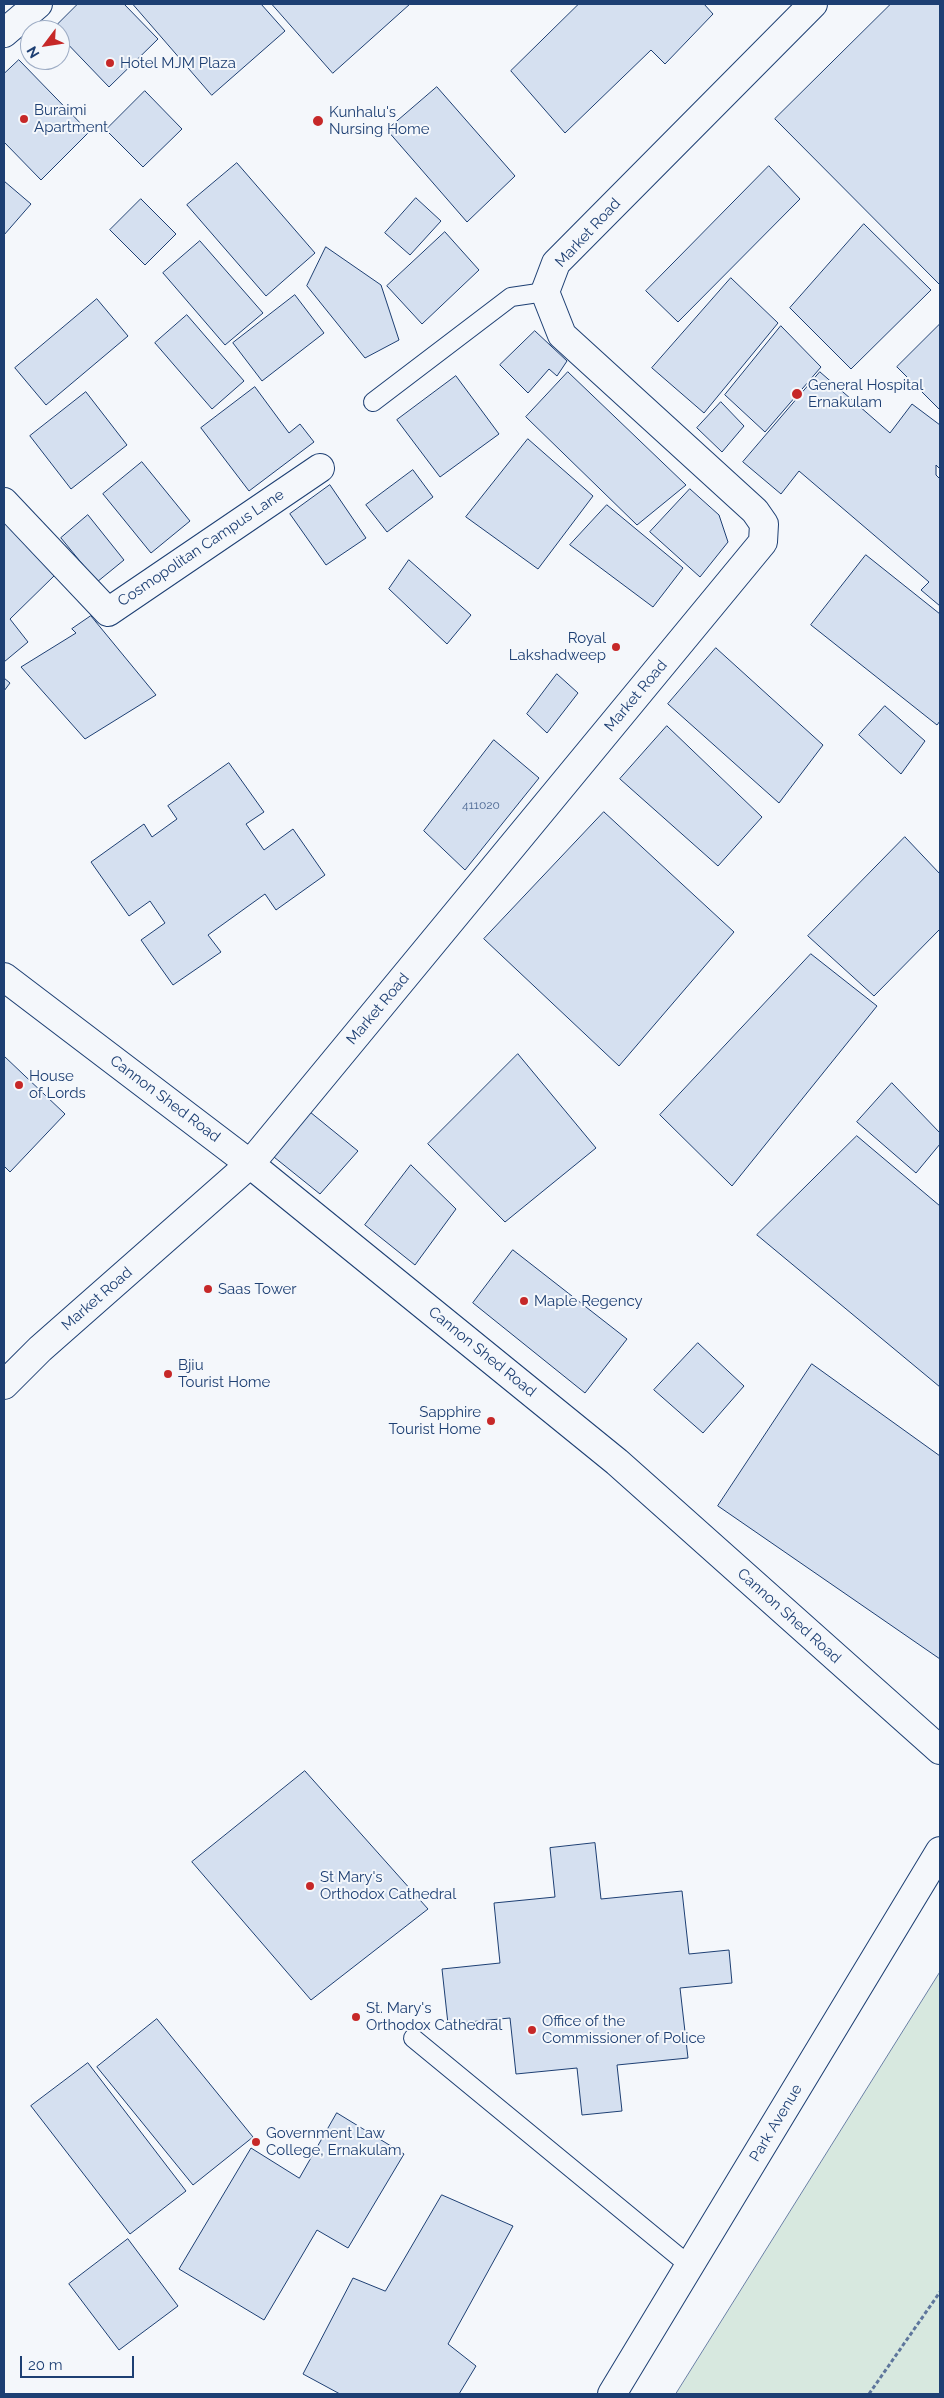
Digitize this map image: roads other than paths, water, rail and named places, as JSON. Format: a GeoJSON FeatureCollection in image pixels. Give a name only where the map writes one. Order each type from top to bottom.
{"type":"FeatureCollection","features":[{"type":"Feature","properties":{"kind":"street"},"geometry":{"type":"LineString","coordinates":[[4,33],[38,4]]}},
{"type":"Feature","properties":{"kind":"street","name":"Market Road"},"geometry":{"type":"LineString","coordinates":[[4,1385],[40,1349],[250,1164],[763,542],[764,524],[755,511],[562,335],[546,292],[556,263],[813,4]]}},
{"type":"Feature","properties":{"kind":"street","name":"Cosmopolitan Campus Lane"},"geometry":{"type":"LineString","coordinates":[[4,502],[108,612],[320,468]]}},
{"type":"Feature","properties":{"kind":"street","name":"Cannon Shed Road"},"geometry":{"type":"LineString","coordinates":[[4,977],[250,1164],[617,1462],[940,1750]]}},
{"type":"Feature","properties":{"kind":"street","name":"Park Avenue"},"geometry":{"type":"LineString","coordinates":[[612,2394],[940,1851]]}},
{"type":"Feature","properties":{"kind":"lane"},"geometry":{"type":"LineString","coordinates":[[373,402],[511,297],[546,292]]}},
{"type":"Feature","properties":{"kind":"lane"},"geometry":{"type":"LineString","coordinates":[[413,2038],[690,2266]]}},
{"type":"Feature","properties":{"kind":"place","name":"Hotel MJM Plaza"},"geometry":{"type":"Point","coordinates":[110,63]}},
{"type":"Feature","properties":{"kind":"place","name":"Buraimi Apartment"},"geometry":{"type":"Point","coordinates":[24,119]}},
{"type":"Feature","properties":{"kind":"place","name":"Kunhalu's Nursing Home"},"geometry":{"type":"Point","coordinates":[318,121]}},
{"type":"Feature","properties":{"kind":"place","name":"General Hospital Ernakulam"},"geometry":{"type":"Point","coordinates":[797,394]}},
{"type":"Feature","properties":{"kind":"place","name":"Royal Lakshadweep"},"geometry":{"type":"Point","coordinates":[616,647]}},
{"type":"Feature","properties":{"kind":"place","name":"House of Lords"},"geometry":{"type":"Point","coordinates":[19,1085]}},
{"type":"Feature","properties":{"kind":"place","name":"Saas Tower"},"geometry":{"type":"Point","coordinates":[208,1289]}},
{"type":"Feature","properties":{"kind":"place","name":"Maple Regency"},"geometry":{"type":"Point","coordinates":[524,1301]}},
{"type":"Feature","properties":{"kind":"place","name":"Bjiu Tourist Home"},"geometry":{"type":"Point","coordinates":[168,1374]}},
{"type":"Feature","properties":{"kind":"place","name":"Sapphire Tourist Home"},"geometry":{"type":"Point","coordinates":[491,1421]}},
{"type":"Feature","properties":{"kind":"place","name":"St Mary's Orthodox Cathedral"},"geometry":{"type":"Point","coordinates":[310,1886]}},
{"type":"Feature","properties":{"kind":"place","name":"St. Mary's Orthodox Cathedral"},"geometry":{"type":"Point","coordinates":[356,2017]}},
{"type":"Feature","properties":{"kind":"place","name":"Office of the Commissioner of Police"},"geometry":{"type":"Point","coordinates":[532,2030]}},
{"type":"Feature","properties":{"kind":"place","name":"Government Law College, Ernakulam"},"geometry":{"type":"Point","coordinates":[256,2142]}}]}
